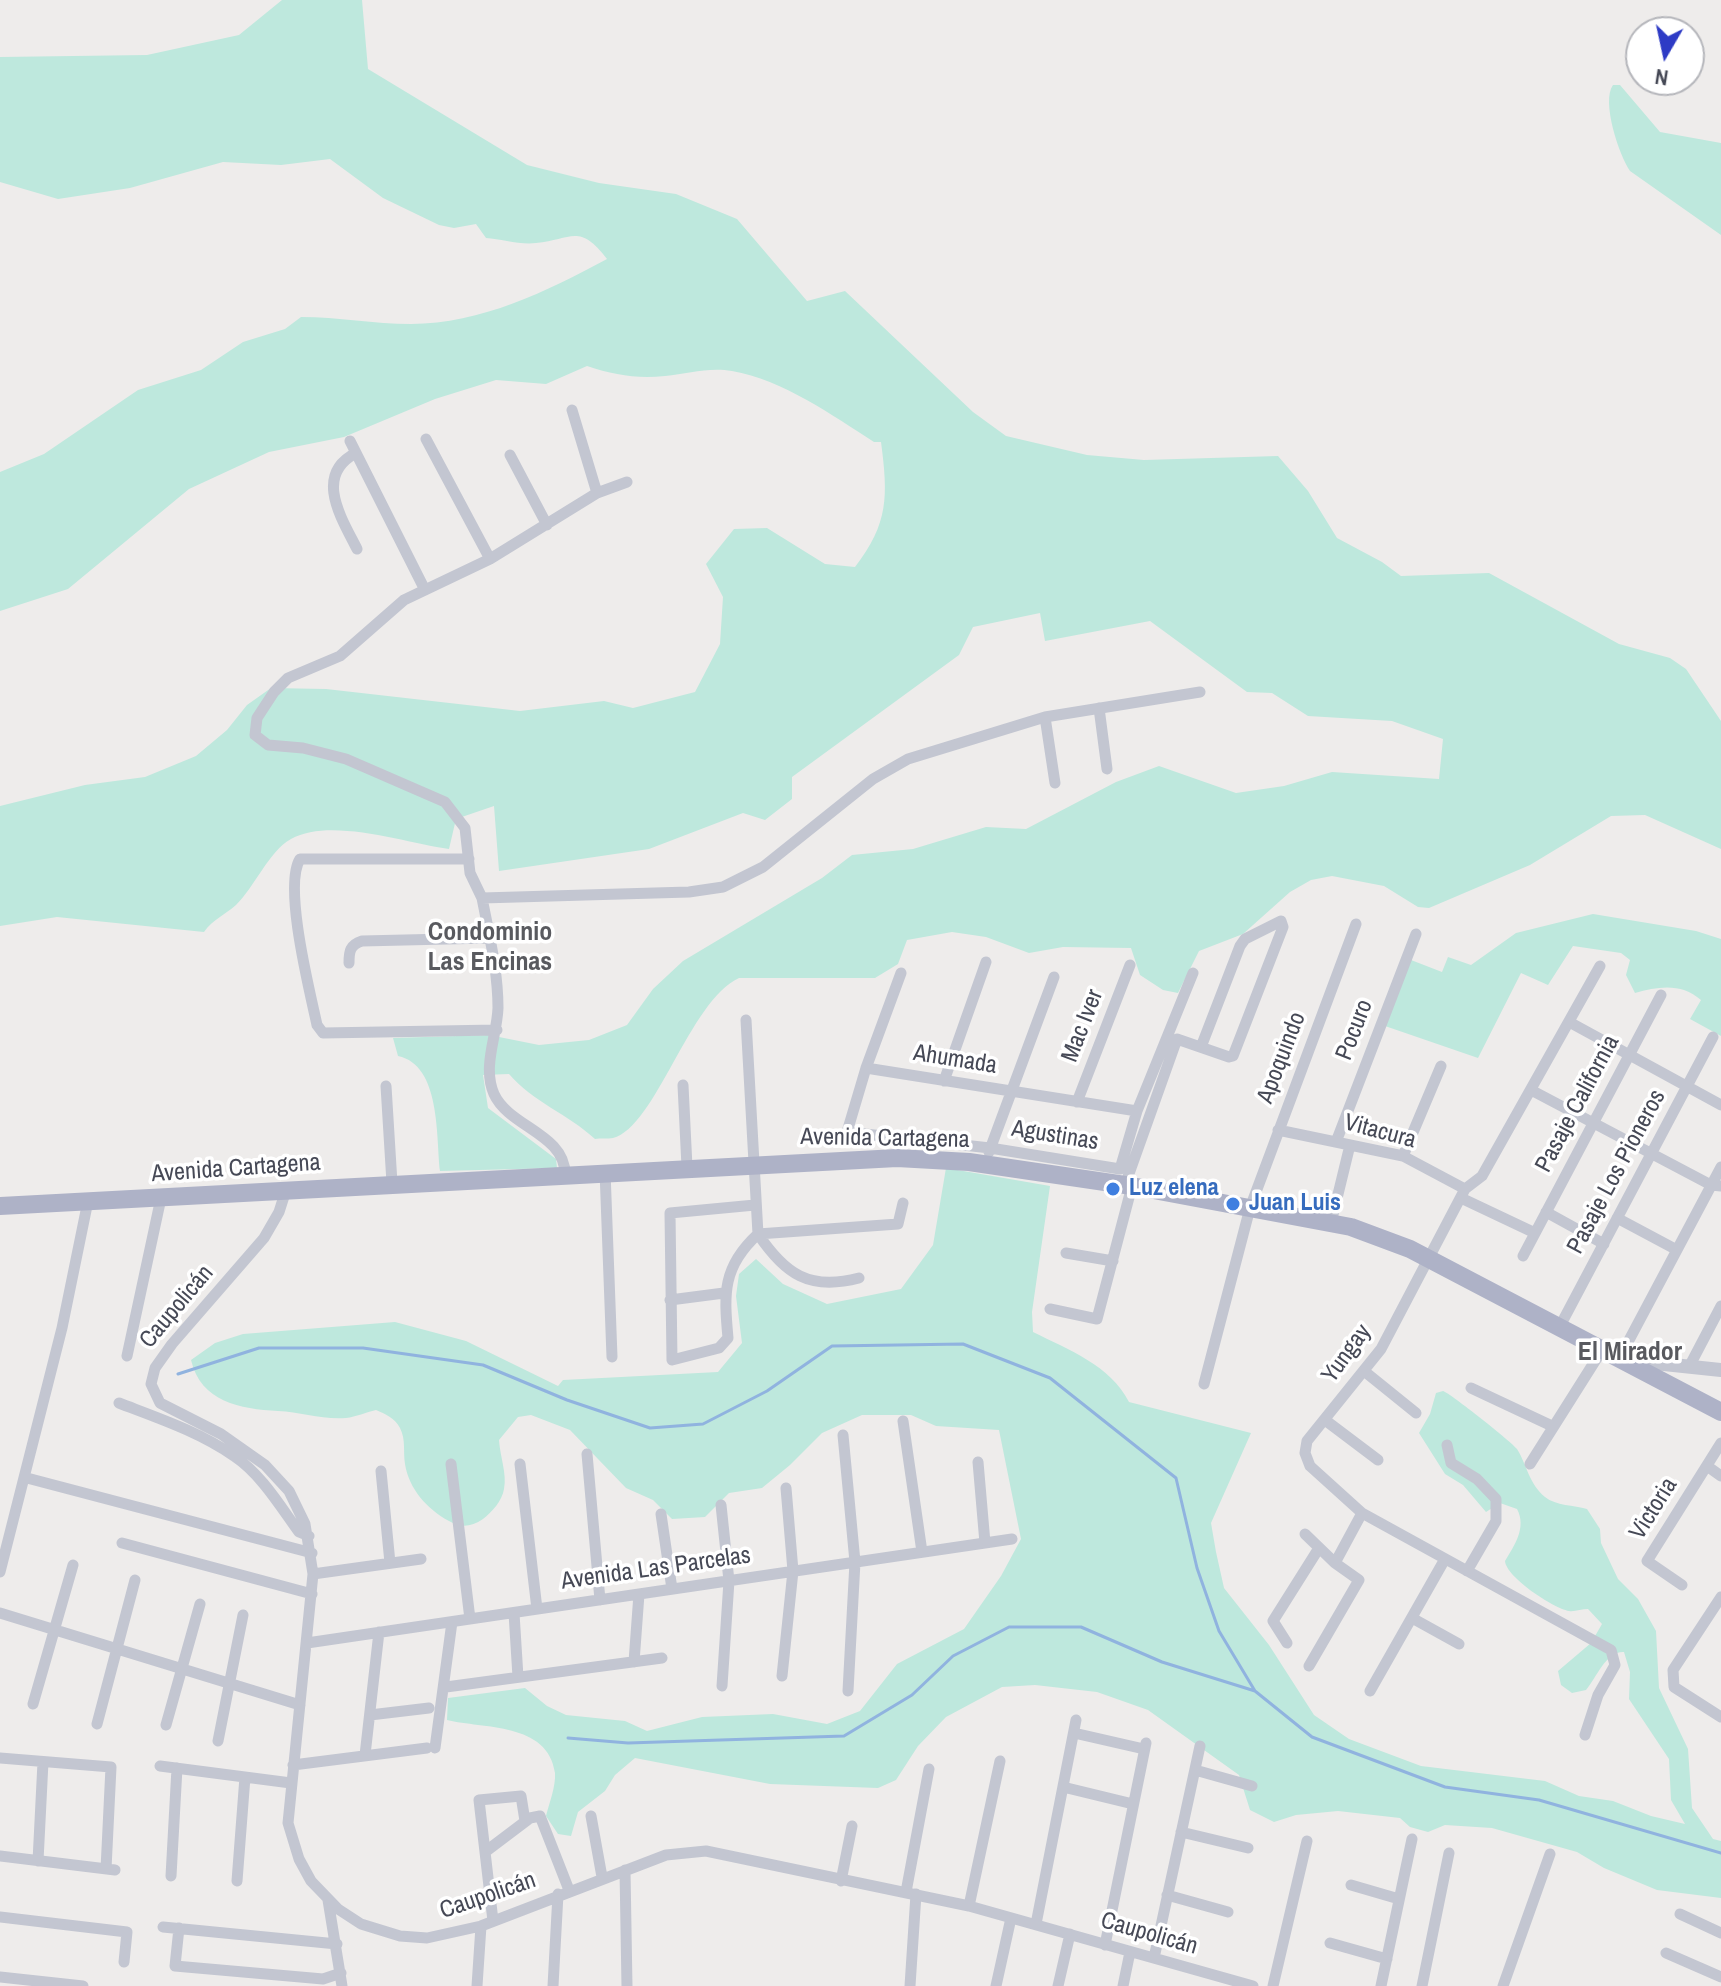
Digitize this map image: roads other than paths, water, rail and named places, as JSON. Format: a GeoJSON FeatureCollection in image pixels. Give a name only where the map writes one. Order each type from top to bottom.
{"type":"FeatureCollection","features":[{"type":"Feature","properties":{"kind":"main road","name":"Avenida Cartagena"},"geometry":{"type":"LineString","coordinates":[[0,1206],[754,1163],[987,1156],[1128,1186],[1331,1223],[1381,1237],[1721,1412]]}},
{"type":"Feature","properties":{"kind":"street"},"geometry":{"type":"LineString","coordinates":[[572,410],[597,493]]}},
{"type":"Feature","properties":{"kind":"street"},"geometry":{"type":"LineString","coordinates":[[426,439],[490,559]]}},
{"type":"Feature","properties":{"kind":"street"},"geometry":{"type":"LineString","coordinates":[[350,441],[425,590]]}},
{"type":"Feature","properties":{"kind":"street"},"geometry":{"type":"LineString","coordinates":[[356,453],[341,464],[332,488],[334,502],[357,549]]}},
{"type":"Feature","properties":{"kind":"street"},"geometry":{"type":"LineString","coordinates":[[510,455],[547,525]]}},
{"type":"Feature","properties":{"kind":"street"},"geometry":{"type":"LineString","coordinates":[[565,1174],[559,1152],[508,1113],[494,1093],[489,1068],[497,1030],[490,938],[482,898],[471,880],[467,835],[461,820],[438,798],[399,785],[337,756],[264,744],[254,731],[255,722],[283,682],[340,656],[395,607],[490,559],[597,493],[627,482]]}},
{"type":"Feature","properties":{"kind":"street"},"geometry":{"type":"LineString","coordinates":[[482,898],[689,892],[723,887],[763,867],[890,768],[953,742],[1045,717],[1200,692]]}},
{"type":"Feature","properties":{"kind":"street"},"geometry":{"type":"LineString","coordinates":[[1099,708],[1107,769]]}},
{"type":"Feature","properties":{"kind":"street"},"geometry":{"type":"LineString","coordinates":[[1045,717],[1055,783]]}},
{"type":"Feature","properties":{"kind":"street"},"geometry":{"type":"LineString","coordinates":[[469,859],[300,859],[294,876],[302,946],[317,1025],[323,1033],[497,1030]]}},
{"type":"Feature","properties":{"kind":"street"},"geometry":{"type":"LineString","coordinates":[[1050,1309],[1097,1319],[1113,1261],[1128,1186],[1177,1039],[1229,1057],[1236,1053],[1283,927],[1281,921],[1245,939],[1240,946],[1201,1047]]}},
{"type":"Feature","properties":{"kind":"street","name":"Apoquindo"},"geometry":{"type":"LineString","coordinates":[[1204,1384],[1250,1208],[1356,924]]}},
{"type":"Feature","properties":{"kind":"street","name":"Pocuro"},"geometry":{"type":"LineString","coordinates":[[1336,1142],[1416,934]]}},
{"type":"Feature","properties":{"kind":"street"},"geometry":{"type":"LineString","coordinates":[[349,963],[353,944],[362,941],[490,938]]}},
{"type":"Feature","properties":{"kind":"street"},"geometry":{"type":"LineString","coordinates":[[944,1081],[986,962]]}},
{"type":"Feature","properties":{"kind":"street","name":"Mac Iver"},"geometry":{"type":"LineString","coordinates":[[1077,1102],[1130,965]]}},
{"type":"Feature","properties":{"kind":"street","name":"Yungay"},"geometry":{"type":"LineString","coordinates":[[1585,1735],[1592,1708],[1615,1665],[1614,1653],[1362,1513],[1308,1462],[1307,1441],[1381,1349],[1463,1194],[1482,1176],[1571,1023],[1600,966]]}},
{"type":"Feature","properties":{"kind":"street"},"geometry":{"type":"LineString","coordinates":[[866,1068],[901,973]]}},
{"type":"Feature","properties":{"kind":"street"},"geometry":{"type":"LineString","coordinates":[[1137,1111],[1193,973]]}},
{"type":"Feature","properties":{"kind":"street"},"geometry":{"type":"LineString","coordinates":[[987,1156],[1054,977]]}},
{"type":"Feature","properties":{"kind":"street","name":"Pasaje California"},"geometry":{"type":"LineString","coordinates":[[1523,1256],[1661,995]]}},
{"type":"Feature","properties":{"kind":"street"},"geometry":{"type":"LineString","coordinates":[[746,1020],[758,1234],[777,1262],[802,1277],[828,1282],[859,1278]]}},
{"type":"Feature","properties":{"kind":"street"},"geometry":{"type":"LineString","coordinates":[[1571,1023],[1721,1105]]}},
{"type":"Feature","properties":{"kind":"street","name":"Pasaje Los Pioneros"},"geometry":{"type":"LineString","coordinates":[[1559,1328],[1713,1037]]}},
{"type":"Feature","properties":{"kind":"street"},"geometry":{"type":"LineString","coordinates":[[1403,1156],[1441,1066]]}},
{"type":"Feature","properties":{"kind":"street","name":"Ahumada"},"geometry":{"type":"LineString","coordinates":[[866,1068],[1137,1111]]}},
{"type":"Feature","properties":{"kind":"street","name":"Agustinas"},"geometry":{"type":"LineString","coordinates":[[866,1068],[847,1132],[987,1156],[1120,1169],[1137,1111]]}},
{"type":"Feature","properties":{"kind":"street"},"geometry":{"type":"LineString","coordinates":[[683,1085],[687,1167]]}},
{"type":"Feature","properties":{"kind":"street"},"geometry":{"type":"LineString","coordinates":[[386,1086],[392,1183]]}},
{"type":"Feature","properties":{"kind":"street"},"geometry":{"type":"LineString","coordinates":[[1531,1090],[1716,1185]]}},
{"type":"Feature","properties":{"kind":"street","name":"Vitacura"},"geometry":{"type":"LineString","coordinates":[[1278,1130],[1403,1156],[1463,1194]]}},
{"type":"Feature","properties":{"kind":"street"},"geometry":{"type":"LineString","coordinates":[[1331,1223],[1350,1145]]}},
{"type":"Feature","properties":{"kind":"street"},"geometry":{"type":"LineString","coordinates":[[1721,1167],[1716,1185],[1677,1250],[1619,1359],[1721,1370]]}},
{"type":"Feature","properties":{"kind":"street"},"geometry":{"type":"LineString","coordinates":[[605,1171],[612,1357]]}},
{"type":"Feature","properties":{"kind":"street","name":"Caupolicán"},"geometry":{"type":"LineString","coordinates":[[286,1190],[264,1238],[172,1344],[155,1368],[151,1384],[160,1403],[221,1434],[273,1472],[295,1502],[309,1536],[312,1594],[288,1823],[294,1847],[311,1881],[328,1900],[361,1924],[400,1936],[440,1936],[481,1926],[666,1855],[696,1850],[969,1906],[1228,1982],[1253,1986]]}},
{"type":"Feature","properties":{"kind":"street"},"geometry":{"type":"LineString","coordinates":[[1463,1194],[1535,1233]]}},
{"type":"Feature","properties":{"kind":"street"},"geometry":{"type":"LineString","coordinates":[[127,1356],[161,1198]]}},
{"type":"Feature","properties":{"kind":"street"},"geometry":{"type":"LineString","coordinates":[[0,1572],[27,1478],[88,1201]]}},
{"type":"Feature","properties":{"kind":"street"},"geometry":{"type":"LineString","coordinates":[[755,1205],[670,1213],[672,1360],[719,1348],[728,1338],[724,1293],[735,1262],[758,1234],[898,1224],[903,1203]]}},
{"type":"Feature","properties":{"kind":"street"},"geometry":{"type":"LineString","coordinates":[[1546,1212],[1604,1244]]}},
{"type":"Feature","properties":{"kind":"street"},"geometry":{"type":"LineString","coordinates":[[1617,1218],[1677,1250]]}},
{"type":"Feature","properties":{"kind":"street"},"geometry":{"type":"LineString","coordinates":[[1066,1253],[1113,1261]]}},
{"type":"Feature","properties":{"kind":"street"},"geometry":{"type":"LineString","coordinates":[[670,1300],[724,1293]]}},
{"type":"Feature","properties":{"kind":"street"},"geometry":{"type":"LineString","coordinates":[[1689,1367],[1721,1306]]}},
{"type":"Feature","properties":{"kind":"street"},"geometry":{"type":"LineString","coordinates":[[1530,1464],[1602,1350]]}},
{"type":"Feature","properties":{"kind":"street"},"geometry":{"type":"LineString","coordinates":[[1364,1371],[1416,1413]]}},
{"type":"Feature","properties":{"kind":"street"},"geometry":{"type":"LineString","coordinates":[[1471,1388],[1552,1426]]}},
{"type":"Feature","properties":{"kind":"street"},"geometry":{"type":"LineString","coordinates":[[119,1403],[175,1425],[235,1456],[255,1475],[299,1532],[309,1536]]}},
{"type":"Feature","properties":{"kind":"street"},"geometry":{"type":"LineString","coordinates":[[1325,1420],[1378,1460]]}},
{"type":"Feature","properties":{"kind":"street"},"geometry":{"type":"LineString","coordinates":[[903,1421],[922,1552]]}},
{"type":"Feature","properties":{"kind":"street"},"geometry":{"type":"LineString","coordinates":[[843,1435],[855,1562],[848,1691]]}},
{"type":"Feature","properties":{"kind":"street","name":"Victoria"},"geometry":{"type":"LineString","coordinates":[[1682,1585],[1647,1561],[1721,1443]]}},
{"type":"Feature","properties":{"kind":"street"},"geometry":{"type":"LineString","coordinates":[[1447,1445],[1451,1463],[1477,1479],[1496,1499],[1496,1521],[1467,1571]]}},
{"type":"Feature","properties":{"kind":"street"},"geometry":{"type":"LineString","coordinates":[[587,1454],[600,1600]]}},
{"type":"Feature","properties":{"kind":"street"},"geometry":{"type":"LineString","coordinates":[[978,1462],[985,1543]]}},
{"type":"Feature","properties":{"kind":"street"},"geometry":{"type":"LineString","coordinates":[[451,1464],[470,1619]]}},
{"type":"Feature","properties":{"kind":"street"},"geometry":{"type":"LineString","coordinates":[[520,1464],[537,1609]]}},
{"type":"Feature","properties":{"kind":"street"},"geometry":{"type":"LineString","coordinates":[[1707,1466],[1721,1476]]}},
{"type":"Feature","properties":{"kind":"street"},"geometry":{"type":"LineString","coordinates":[[381,1471],[390,1563]]}},
{"type":"Feature","properties":{"kind":"street"},"geometry":{"type":"LineString","coordinates":[[27,1478],[312,1553]]}},
{"type":"Feature","properties":{"kind":"street"},"geometry":{"type":"LineString","coordinates":[[782,1676],[793,1571],[786,1488]]}},
{"type":"Feature","properties":{"kind":"street"},"geometry":{"type":"LineString","coordinates":[[721,1505],[729,1581],[722,1686]]}},
{"type":"Feature","properties":{"kind":"street"},"geometry":{"type":"LineString","coordinates":[[1335,1563],[1362,1513]]}},
{"type":"Feature","properties":{"kind":"street"},"geometry":{"type":"LineString","coordinates":[[661,1514],[672,1589]]}},
{"type":"Feature","properties":{"kind":"street"},"geometry":{"type":"LineString","coordinates":[[1305,1534],[1335,1563],[1359,1580],[1309,1666]]}},
{"type":"Feature","properties":{"kind":"street","name":"Avenida Las Parcelas"},"geometry":{"type":"LineString","coordinates":[[307,1643],[1012,1539]]}},
{"type":"Feature","properties":{"kind":"street"},"geometry":{"type":"LineString","coordinates":[[122,1543],[312,1594]]}},
{"type":"Feature","properties":{"kind":"street"},"geometry":{"type":"LineString","coordinates":[[1287,1643],[1273,1621],[1319,1548]]}},
{"type":"Feature","properties":{"kind":"street"},"geometry":{"type":"LineString","coordinates":[[313,1574],[421,1559]]}},
{"type":"Feature","properties":{"kind":"street"},"geometry":{"type":"LineString","coordinates":[[1370,1691],[1445,1559]]}},
{"type":"Feature","properties":{"kind":"street"},"geometry":{"type":"LineString","coordinates":[[33,1704],[73,1565]]}},
{"type":"Feature","properties":{"kind":"street"},"geometry":{"type":"LineString","coordinates":[[97,1724],[135,1580]]}},
{"type":"Feature","properties":{"kind":"street"},"geometry":{"type":"LineString","coordinates":[[634,1662],[639,1594]]}},
{"type":"Feature","properties":{"kind":"street"},"geometry":{"type":"LineString","coordinates":[[1721,1597],[1673,1670],[1674,1687],[1721,1717]]}},
{"type":"Feature","properties":{"kind":"street"},"geometry":{"type":"LineString","coordinates":[[166,1725],[200,1604]]}},
{"type":"Feature","properties":{"kind":"street"},"geometry":{"type":"LineString","coordinates":[[0,1613],[300,1705]]}},
{"type":"Feature","properties":{"kind":"street"},"geometry":{"type":"LineString","coordinates":[[514,1613],[518,1677]]}},
{"type":"Feature","properties":{"kind":"street"},"geometry":{"type":"LineString","coordinates":[[218,1741],[243,1615]]}},
{"type":"Feature","properties":{"kind":"street"},"geometry":{"type":"LineString","coordinates":[[1412,1618],[1459,1644]]}},
{"type":"Feature","properties":{"kind":"street"},"geometry":{"type":"LineString","coordinates":[[293,1765],[431,1748],[446,1687],[452,1622]]}},
{"type":"Feature","properties":{"kind":"street"},"geometry":{"type":"LineString","coordinates":[[365,1755],[379,1632]]}},
{"type":"Feature","properties":{"kind":"street"},"geometry":{"type":"LineString","coordinates":[[446,1687],[662,1658]]}},
{"type":"Feature","properties":{"kind":"street"},"geometry":{"type":"LineString","coordinates":[[370,1715],[429,1708]]}},
{"type":"Feature","properties":{"kind":"street"},"geometry":{"type":"LineString","coordinates":[[1036,1924],[1076,1720]]}},
{"type":"Feature","properties":{"kind":"street"},"geometry":{"type":"LineString","coordinates":[[1074,1733],[1145,1746],[1105,1945]]}},
{"type":"Feature","properties":{"kind":"street"},"geometry":{"type":"LineString","coordinates":[[1154,1958],[1200,1746]]}},
{"type":"Feature","properties":{"kind":"street"},"geometry":{"type":"LineString","coordinates":[[0,1758],[111,1767],[111,1869],[0,1856]]}},
{"type":"Feature","properties":{"kind":"street"},"geometry":{"type":"LineString","coordinates":[[969,1906],[1000,1761]]}},
{"type":"Feature","properties":{"kind":"street"},"geometry":{"type":"LineString","coordinates":[[38,1861],[43,1762]]}},
{"type":"Feature","properties":{"kind":"street"},"geometry":{"type":"LineString","coordinates":[[160,1766],[291,1783]]}},
{"type":"Feature","properties":{"kind":"street"},"geometry":{"type":"LineString","coordinates":[[171,1876],[177,1768]]}},
{"type":"Feature","properties":{"kind":"street"},"geometry":{"type":"LineString","coordinates":[[910,1986],[911,1893],[929,1769]]}},
{"type":"Feature","properties":{"kind":"street"},"geometry":{"type":"LineString","coordinates":[[1195,1770],[1252,1786]]}},
{"type":"Feature","properties":{"kind":"street"},"geometry":{"type":"LineString","coordinates":[[237,1881],[245,1777]]}},
{"type":"Feature","properties":{"kind":"street"},"geometry":{"type":"LineString","coordinates":[[1063,1787],[1133,1804]]}},
{"type":"Feature","properties":{"kind":"street"},"geometry":{"type":"LineString","coordinates":[[493,1921],[479,1800],[521,1796],[525,1821]]}},
{"type":"Feature","properties":{"kind":"street"},"geometry":{"type":"LineString","coordinates":[[485,1852],[525,1821],[537,1815],[544,1822],[564,1892],[553,1986]]}},
{"type":"Feature","properties":{"kind":"street"},"geometry":{"type":"LineString","coordinates":[[591,1816],[602,1877]]}},
{"type":"Feature","properties":{"kind":"street"},"geometry":{"type":"LineString","coordinates":[[841,1881],[852,1826]]}},
{"type":"Feature","properties":{"kind":"street"},"geometry":{"type":"LineString","coordinates":[[1181,1832],[1248,1848]]}},
{"type":"Feature","properties":{"kind":"street"},"geometry":{"type":"LineString","coordinates":[[1381,1986],[1412,1839]]}},
{"type":"Feature","properties":{"kind":"street"},"geometry":{"type":"LineString","coordinates":[[1273,1986],[1307,1841]]}},
{"type":"Feature","properties":{"kind":"street"},"geometry":{"type":"LineString","coordinates":[[1422,1986],[1449,1853]]}},
{"type":"Feature","properties":{"kind":"street"},"geometry":{"type":"LineString","coordinates":[[1503,1986],[1550,1854]]}},
{"type":"Feature","properties":{"kind":"street"},"geometry":{"type":"LineString","coordinates":[[625,1870],[627,1986]]}},
{"type":"Feature","properties":{"kind":"street"},"geometry":{"type":"LineString","coordinates":[[1351,1885],[1399,1899]]}},
{"type":"Feature","properties":{"kind":"street"},"geometry":{"type":"LineString","coordinates":[[1167,1895],[1228,1912]]}},
{"type":"Feature","properties":{"kind":"street"},"geometry":{"type":"LineString","coordinates":[[179,1928],[175,1966],[341,1980],[328,1900]]}},
{"type":"Feature","properties":{"kind":"street"},"geometry":{"type":"LineString","coordinates":[[1680,1914],[1721,1933]]}},
{"type":"Feature","properties":{"kind":"street"},"geometry":{"type":"LineString","coordinates":[[0,1917],[127,1932],[124,1962]]}},
{"type":"Feature","properties":{"kind":"street"},"geometry":{"type":"LineString","coordinates":[[996,1986],[1011,1918]]}},
{"type":"Feature","properties":{"kind":"street"},"geometry":{"type":"LineString","coordinates":[[477,1986],[481,1926]]}},
{"type":"Feature","properties":{"kind":"street"},"geometry":{"type":"LineString","coordinates":[[163,1927],[337,1944]]}},
{"type":"Feature","properties":{"kind":"street"},"geometry":{"type":"LineString","coordinates":[[1058,1986],[1070,1934]]}},
{"type":"Feature","properties":{"kind":"street"},"geometry":{"type":"LineString","coordinates":[[1330,1943],[1387,1959]]}},
{"type":"Feature","properties":{"kind":"street"},"geometry":{"type":"LineString","coordinates":[[1123,1986],[1130,1952]]}},
{"type":"Feature","properties":{"kind":"street"},"geometry":{"type":"LineString","coordinates":[[1666,1953],[1721,1977]]}},
{"type":"Feature","properties":{"kind":"street"},"geometry":{"type":"LineString","coordinates":[[0,1977],[83,1986]]}},
{"type":"Feature","properties":{"kind":"waterway"},"geometry":{"type":"LineString","coordinates":[[178,1374],[259,1348],[363,1348],[483,1365],[567,1400],[650,1428],[703,1424],[767,1391],[832,1346],[963,1344],[1050,1378],[1176,1478],[1197,1568],[1219,1631],[1255,1691],[1312,1737],[1445,1787],[1539,1800],[1721,1853]]}},
{"type":"Feature","properties":{"kind":"waterway"},"geometry":{"type":"LineString","coordinates":[[568,1738],[628,1743],[844,1736],[912,1695],[953,1656],[1009,1627],[1081,1627],[1162,1662],[1255,1691]]}},
{"type":"Feature","properties":{"kind":"place","name":"Luz elena"},"geometry":{"type":"Point","coordinates":[1113,1189]}},
{"type":"Feature","properties":{"kind":"place","name":"Juan Luis"},"geometry":{"type":"Point","coordinates":[1233,1204]}},
{"type":"Feature","properties":{"kind":"district","name":"Condominio Las Encinas"},"geometry":{"type":"Point","coordinates":[490,948]}},
{"type":"Feature","properties":{"kind":"district","name":"El Mirador"},"geometry":{"type":"Point","coordinates":[1630,1353]}}]}
